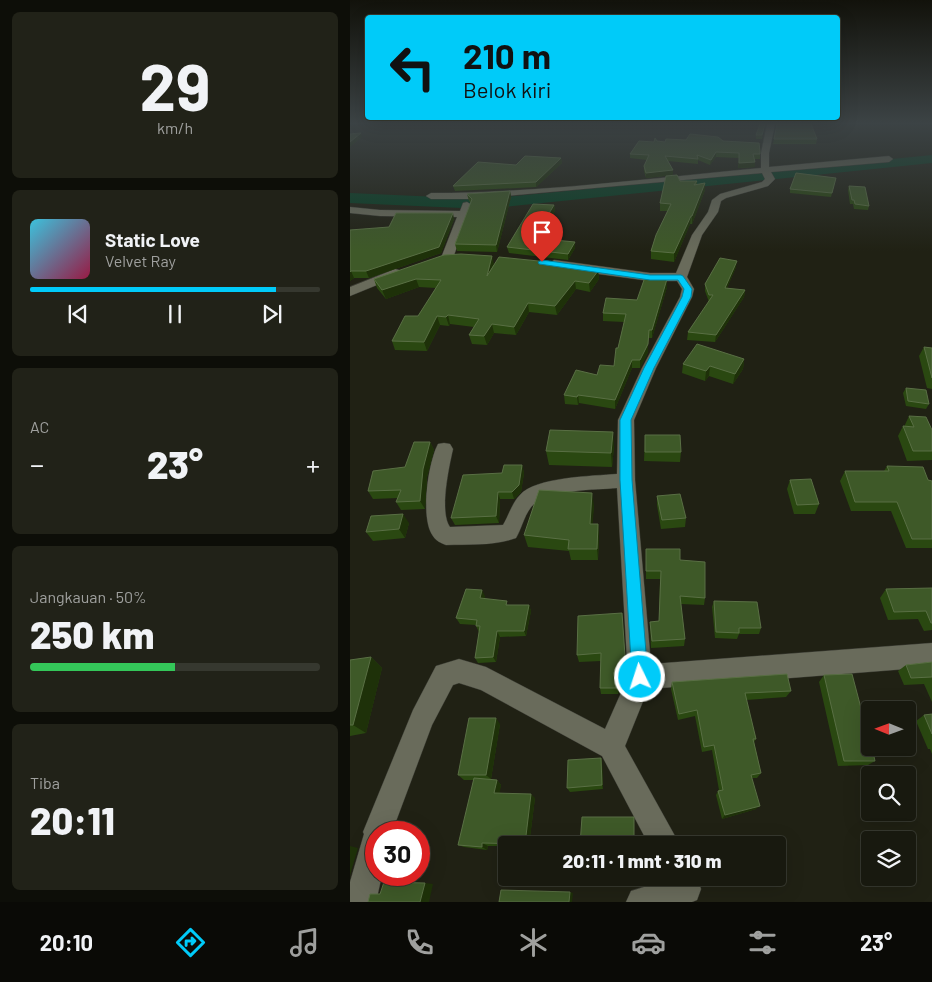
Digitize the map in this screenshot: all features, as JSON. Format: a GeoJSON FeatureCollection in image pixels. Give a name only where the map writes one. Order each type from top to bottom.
{"type":"FeatureCollection","features":[{"type":"Feature","properties":{"kind":"street"},"geometry":{"type":"LineString","coordinates":[[681,277],[697,235],[713,212],[717,200],[723,196],[766,184],[766,166]]}},
{"type":"Feature","properties":{"kind":"street"},"geometry":{"type":"LineString","coordinates":[[767,175],[835,166]]}},
{"type":"Feature","properties":{"kind":"street"},"geometry":{"type":"LineString","coordinates":[[350,210],[375,213],[767,175],[858,169]]}},
{"type":"Feature","properties":{"kind":"street"},"geometry":{"type":"LineString","coordinates":[[431,196],[468,203]]}},
{"type":"Feature","properties":{"kind":"street"},"geometry":{"type":"LineString","coordinates":[[463,257],[443,259],[468,203]]}},
{"type":"Feature","properties":{"kind":"street"},"geometry":{"type":"LineString","coordinates":[[542,262],[650,277],[681,277]]}},
{"type":"Feature","properties":{"kind":"street"},"geometry":{"type":"LineString","coordinates":[[350,292],[406,269]]}},
{"type":"Feature","properties":{"kind":"street"},"geometry":{"type":"LineString","coordinates":[[611,747],[640,677],[626,480],[626,420],[649,368],[686,297],[688,289],[681,277]]}},
{"type":"Feature","properties":{"kind":"street"},"geometry":{"type":"LineString","coordinates":[[444,449],[437,480],[436,518],[441,534],[446,536],[497,535],[509,532],[526,500],[535,492],[549,488],[626,480]]}},
{"type":"Feature","properties":{"kind":"street"},"geometry":{"type":"LineString","coordinates":[[640,677],[932,655]]}},
{"type":"Feature","properties":{"kind":"street"},"geometry":{"type":"LineString","coordinates":[[381,821],[422,719],[445,675],[459,671],[486,680],[611,747],[660,836]]}},
{"type":"Feature","properties":{"kind":"street"},"geometry":{"type":"LineString","coordinates":[[360,902],[365,883]]}},
{"type":"Feature","properties":{"kind":"street"},"geometry":{"type":"LineString","coordinates":[[642,902],[686,890]]}},
{"type":"Feature","properties":{"kind":"building"},"geometry":{"type":"Polygon","coordinates":[[[474,166],[553,166],[536,182],[453,186],[474,166]]]}},
{"type":"Feature","properties":{"kind":"building"},"geometry":{"type":"Polygon","coordinates":[[[644,166],[671,166],[673,170],[646,173],[644,166]]]}},
{"type":"Feature","properties":{"kind":"building"},"geometry":{"type":"Polygon","coordinates":[[[796,173],[836,178],[832,193],[790,189],[796,173]]]}},
{"type":"Feature","properties":{"kind":"building"},"geometry":{"type":"Polygon","coordinates":[[[677,175],[680,181],[697,181],[694,185],[705,183],[674,253],[651,251],[656,235],[671,204],[660,203],[666,176],[677,175]]]}},
{"type":"Feature","properties":{"kind":"building"},"geometry":{"type":"Polygon","coordinates":[[[849,186],[865,187],[869,206],[855,204],[854,200],[852,200],[849,186]]]}},
{"type":"Feature","properties":{"kind":"building"},"geometry":{"type":"Polygon","coordinates":[[[510,191],[496,245],[455,244],[472,199],[467,194],[510,191]]]}},
{"type":"Feature","properties":{"kind":"building"},"geometry":{"type":"Polygon","coordinates":[[[533,204],[554,205],[541,227],[551,227],[544,239],[575,242],[568,254],[507,247],[533,204]]]}},
{"type":"Feature","properties":{"kind":"building"},"geometry":{"type":"Polygon","coordinates":[[[396,213],[453,213],[439,247],[366,271],[350,272],[350,230],[389,227],[396,213]]]}},
{"type":"Feature","properties":{"kind":"building"},"geometry":{"type":"Polygon","coordinates":[[[444,255],[492,256],[487,276],[499,257],[578,265],[577,267],[598,271],[589,283],[575,281],[555,306],[528,303],[514,327],[492,324],[484,336],[469,335],[479,319],[448,315],[446,317],[437,316],[424,342],[392,341],[405,316],[418,316],[441,280],[416,279],[382,290],[374,279],[444,255]]]}},
{"type":"Feature","properties":{"kind":"building"},"geometry":{"type":"Polygon","coordinates":[[[720,258],[737,261],[725,288],[745,290],[716,335],[688,332],[713,295],[709,295],[705,284],[720,258]]]}},
{"type":"Feature","properties":{"kind":"building"},"geometry":{"type":"Polygon","coordinates":[[[645,277],[667,279],[652,330],[649,330],[648,344],[640,360],[632,360],[615,400],[564,395],[576,370],[597,375],[600,365],[614,366],[616,348],[618,348],[626,314],[603,313],[606,298],[637,300],[645,277]]]}},
{"type":"Feature","properties":{"kind":"building"},"geometry":{"type":"Polygon","coordinates":[[[697,344],[744,359],[735,374],[710,366],[706,371],[683,364],[697,344]]]}},
{"type":"Feature","properties":{"kind":"building"},"geometry":{"type":"Polygon","coordinates":[[[924,347],[932,348],[932,378],[924,347]]]}},
{"type":"Feature","properties":{"kind":"building"},"geometry":{"type":"Polygon","coordinates":[[[906,388],[926,390],[929,404],[908,401],[906,388]]]}},
{"type":"Feature","properties":{"kind":"building"},"geometry":{"type":"Polygon","coordinates":[[[909,416],[926,417],[932,430],[932,451],[913,451],[903,426],[914,427],[909,416]]]}},
{"type":"Feature","properties":{"kind":"building"},"geometry":{"type":"Polygon","coordinates":[[[550,430],[613,432],[611,453],[546,451],[550,430]]]}},
{"type":"Feature","properties":{"kind":"building"},"geometry":{"type":"Polygon","coordinates":[[[645,435],[680,435],[681,452],[645,452],[645,435]]]}},
{"type":"Feature","properties":{"kind":"building"},"geometry":{"type":"Polygon","coordinates":[[[414,442],[430,442],[423,469],[420,501],[396,502],[401,490],[368,491],[373,471],[405,467],[414,442]]]}},
{"type":"Feature","properties":{"kind":"building"},"geometry":{"type":"Polygon","coordinates":[[[504,465],[522,465],[519,485],[512,492],[498,492],[496,516],[451,518],[463,475],[502,473],[504,465]]]}},
{"type":"Feature","properties":{"kind":"building"},"geometry":{"type":"Polygon","coordinates":[[[887,466],[923,467],[928,480],[932,481],[932,539],[912,539],[897,502],[855,502],[845,471],[889,471],[887,466]]]}},
{"type":"Feature","properties":{"kind":"building"},"geometry":{"type":"Polygon","coordinates":[[[811,479],[819,504],[797,505],[790,480],[811,479]]]}},
{"type":"Feature","properties":{"kind":"building"},"geometry":{"type":"Polygon","coordinates":[[[539,490],[592,493],[590,524],[598,524],[597,549],[568,549],[569,540],[524,535],[539,490]]]}},
{"type":"Feature","properties":{"kind":"building"},"geometry":{"type":"Polygon","coordinates":[[[680,494],[686,518],[662,520],[657,496],[680,494]]]}},
{"type":"Feature","properties":{"kind":"building"},"geometry":{"type":"Polygon","coordinates":[[[403,514],[399,529],[366,532],[371,516],[403,514]]]}},
{"type":"Feature","properties":{"kind":"building"},"geometry":{"type":"Polygon","coordinates":[[[646,549],[680,549],[680,560],[705,562],[705,598],[680,596],[685,639],[652,641],[650,622],[659,621],[661,571],[646,571],[646,549]]]}},
{"type":"Feature","properties":{"kind":"building"},"geometry":{"type":"Polygon","coordinates":[[[932,588],[932,623],[926,611],[894,612],[886,589],[932,588]]]}},
{"type":"Feature","properties":{"kind":"building"},"geometry":{"type":"Polygon","coordinates":[[[466,589],[482,590],[480,598],[507,601],[506,605],[529,605],[524,631],[497,631],[493,657],[475,658],[480,626],[476,626],[477,620],[456,618],[466,589]]]}},
{"type":"Feature","properties":{"kind":"building"},"geometry":{"type":"Polygon","coordinates":[[[714,601],[757,602],[761,628],[739,628],[739,633],[716,632],[714,601]]]}},
{"type":"Feature","properties":{"kind":"building"},"geometry":{"type":"Polygon","coordinates":[[[622,613],[626,670],[618,688],[600,688],[601,653],[577,655],[578,616],[622,613]]]}},
{"type":"Feature","properties":{"kind":"building"},"geometry":{"type":"Polygon","coordinates":[[[371,657],[353,725],[350,725],[350,660],[371,657]]]}},
{"type":"Feature","properties":{"kind":"building"},"geometry":{"type":"Polygon","coordinates":[[[932,662],[932,677],[911,678],[906,665],[932,662]]]}},
{"type":"Feature","properties":{"kind":"building"},"geometry":{"type":"Polygon","coordinates":[[[787,674],[791,691],[745,693],[756,739],[753,739],[761,773],[751,775],[760,806],[725,815],[718,791],[723,790],[714,745],[704,747],[697,710],[679,714],[672,682],[787,674]]]}},
{"type":"Feature","properties":{"kind":"building"},"geometry":{"type":"Polygon","coordinates":[[[852,674],[861,708],[861,756],[874,756],[875,761],[844,761],[824,675],[852,674]]]}},
{"type":"Feature","properties":{"kind":"building"},"geometry":{"type":"Polygon","coordinates":[[[932,714],[932,734],[924,715],[932,714]]]}},
{"type":"Feature","properties":{"kind":"building"},"geometry":{"type":"Polygon","coordinates":[[[469,718],[496,718],[486,775],[458,775],[469,718]]]}},
{"type":"Feature","properties":{"kind":"building"},"geometry":{"type":"Polygon","coordinates":[[[601,758],[602,785],[567,788],[568,760],[601,758]]]}},
{"type":"Feature","properties":{"kind":"building"},"geometry":{"type":"Polygon","coordinates":[[[474,778],[497,780],[494,793],[531,794],[526,836],[498,836],[498,843],[482,843],[482,847],[458,845],[474,778]]]}},
{"type":"Feature","properties":{"kind":"building"},"geometry":{"type":"Polygon","coordinates":[[[582,817],[634,817],[634,836],[581,836],[582,817]]]}},
{"type":"Feature","properties":{"kind":"building"},"geometry":{"type":"Polygon","coordinates":[[[383,886],[424,886],[420,902],[368,902],[370,894],[380,894],[383,886]]]}},
{"type":"Feature","properties":{"kind":"building"},"geometry":{"type":"Polygon","coordinates":[[[501,890],[570,892],[569,902],[499,902],[501,890]]]}},
{"type":"Feature","properties":{"kind":"waterway"},"geometry":{"type":"LineString","coordinates":[[350,198],[484,204],[861,166]]}},
{"type":"Feature","properties":{"kind":"route"},"geometry":{"type":"LineString","coordinates":[[542,262],[650,277],[681,277],[688,289],[670,332],[649,368],[626,420],[626,480],[640,677]]}}]}
